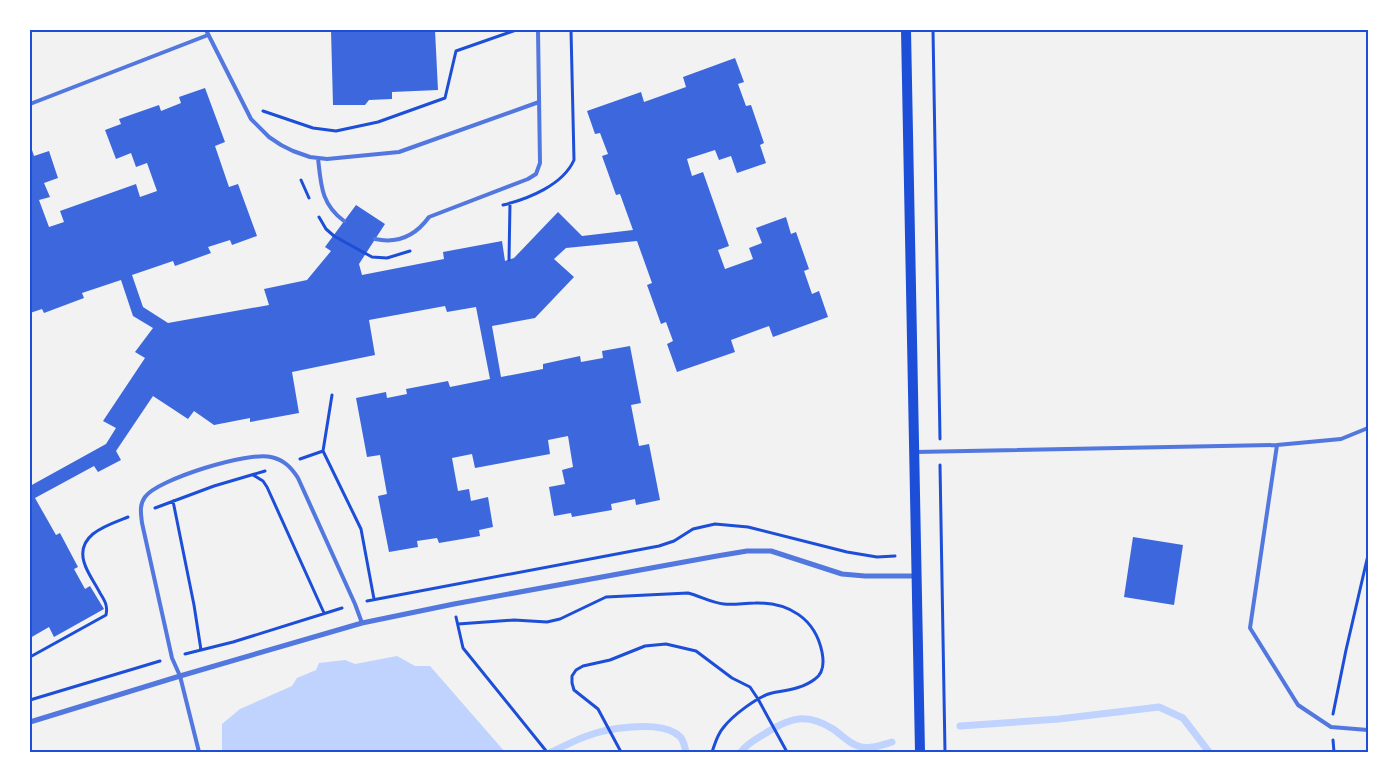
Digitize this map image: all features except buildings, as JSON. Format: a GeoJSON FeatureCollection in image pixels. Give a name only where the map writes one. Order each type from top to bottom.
{"type":"FeatureCollection","features":[{"type":"Feature","properties":{"kind":"main road"},"geometry":{"type":"LineString","coordinates":[[906,30],[920,752]]}},
{"type":"Feature","properties":{"kind":"street"},"geometry":{"type":"LineString","coordinates":[[30,722],[362,623],[454,604],[747,551],[771,551],[842,574],[916,576]]}},
{"type":"Feature","properties":{"kind":"lane"},"geometry":{"type":"LineString","coordinates":[[206,30],[251,119],[269,137],[293,151],[318,158],[327,159],[399,152],[539,102]]}},
{"type":"Feature","properties":{"kind":"lane"},"geometry":{"type":"LineString","coordinates":[[375,239],[392,240],[409,236],[422,226],[429,217],[532,177],[540,163],[538,30]]}},
{"type":"Feature","properties":{"kind":"lane"},"geometry":{"type":"LineString","coordinates":[[30,104],[208,36]]}},
{"type":"Feature","properties":{"kind":"lane"},"geometry":{"type":"LineString","coordinates":[[318,158],[324,196],[333,213],[344,221]]}},
{"type":"Feature","properties":{"kind":"lane"},"geometry":{"type":"LineString","coordinates":[[913,452],[1277,445],[1341,439],[1368,428]]}},
{"type":"Feature","properties":{"kind":"lane"},"geometry":{"type":"LineString","coordinates":[[1277,445],[1250,628],[1298,705],[1331,726],[1368,730]]}},
{"type":"Feature","properties":{"kind":"lane"},"geometry":{"type":"LineString","coordinates":[[199,752],[180,676],[172,658],[142,523],[141,505],[148,493],[161,485],[239,459],[270,456],[287,464],[298,478],[362,623]]}},
{"type":"Feature","properties":{"kind":"path"},"geometry":{"type":"LineString","coordinates":[[243,104],[313,128],[336,131],[378,122],[444,98],[456,50],[516,30]]}},
{"type":"Feature","properties":{"kind":"path"},"geometry":{"type":"LineString","coordinates":[[933,30],[945,752]]}},
{"type":"Feature","properties":{"kind":"path"},"geometry":{"type":"LineString","coordinates":[[509,260],[510,186]]}},
{"type":"Feature","properties":{"kind":"path"},"geometry":{"type":"LineString","coordinates":[[334,236],[366,254]]}},
{"type":"Feature","properties":{"kind":"path"},"geometry":{"type":"LineString","coordinates":[[332,395],[323,451],[361,528],[374,599]]}},
{"type":"Feature","properties":{"kind":"path"},"geometry":{"type":"LineString","coordinates":[[253,475],[263,481],[267,487],[324,613]]}},
{"type":"Feature","properties":{"kind":"path"},"geometry":{"type":"LineString","coordinates":[[173,501],[201,650]]}},
{"type":"Feature","properties":{"kind":"path"},"geometry":{"type":"LineString","coordinates":[[1334,752],[1331,726],[1368,555]]}},
{"type":"Feature","properties":{"kind":"path"},"geometry":{"type":"LineString","coordinates":[[458,624],[514,620],[547,622],[560,619],[606,597],[688,593],[721,604],[755,603],[786,608],[799,614],[816,633],[822,650],[823,667],[820,675],[789,692],[771,694],[758,699],[723,727],[712,752]]}},
{"type":"Feature","properties":{"kind":"path"},"geometry":{"type":"LineString","coordinates":[[454,604],[463,648],[547,752]]}},
{"type":"Feature","properties":{"kind":"path"},"geometry":{"type":"LineString","coordinates":[[620,750],[598,709],[574,690],[572,676],[576,670],[583,666],[610,660],[645,646],[656,644],[676,645],[696,651],[732,678],[750,687],[787,752]]}},
{"type":"Feature","properties":{"kind":"path"},"geometry":{"type":"LineString","coordinates":[[30,700],[172,658]]}},
{"type":"Feature","properties":{"kind":"water"},"geometry":{"type":"Polygon","coordinates":[[[397,656],[415,666],[430,666],[505,752],[222,752],[222,724],[240,709],[292,686],[297,678],[316,670],[319,663],[345,660],[355,664],[397,656]]]}},
{"type":"Feature","properties":{"kind":"waterway"},"geometry":{"type":"LineString","coordinates":[[960,726],[1059,719],[1159,707],[1183,718],[1209,752]]}},
{"type":"Feature","properties":{"kind":"waterway"},"geometry":{"type":"LineString","coordinates":[[741,752],[750,743],[777,726],[800,719],[808,719],[824,724],[854,745],[875,747],[892,742]]}},
{"type":"Feature","properties":{"kind":"waterway"},"geometry":{"type":"LineString","coordinates":[[551,752],[596,733],[631,727],[667,729],[678,735],[684,744],[686,752]]}}]}
